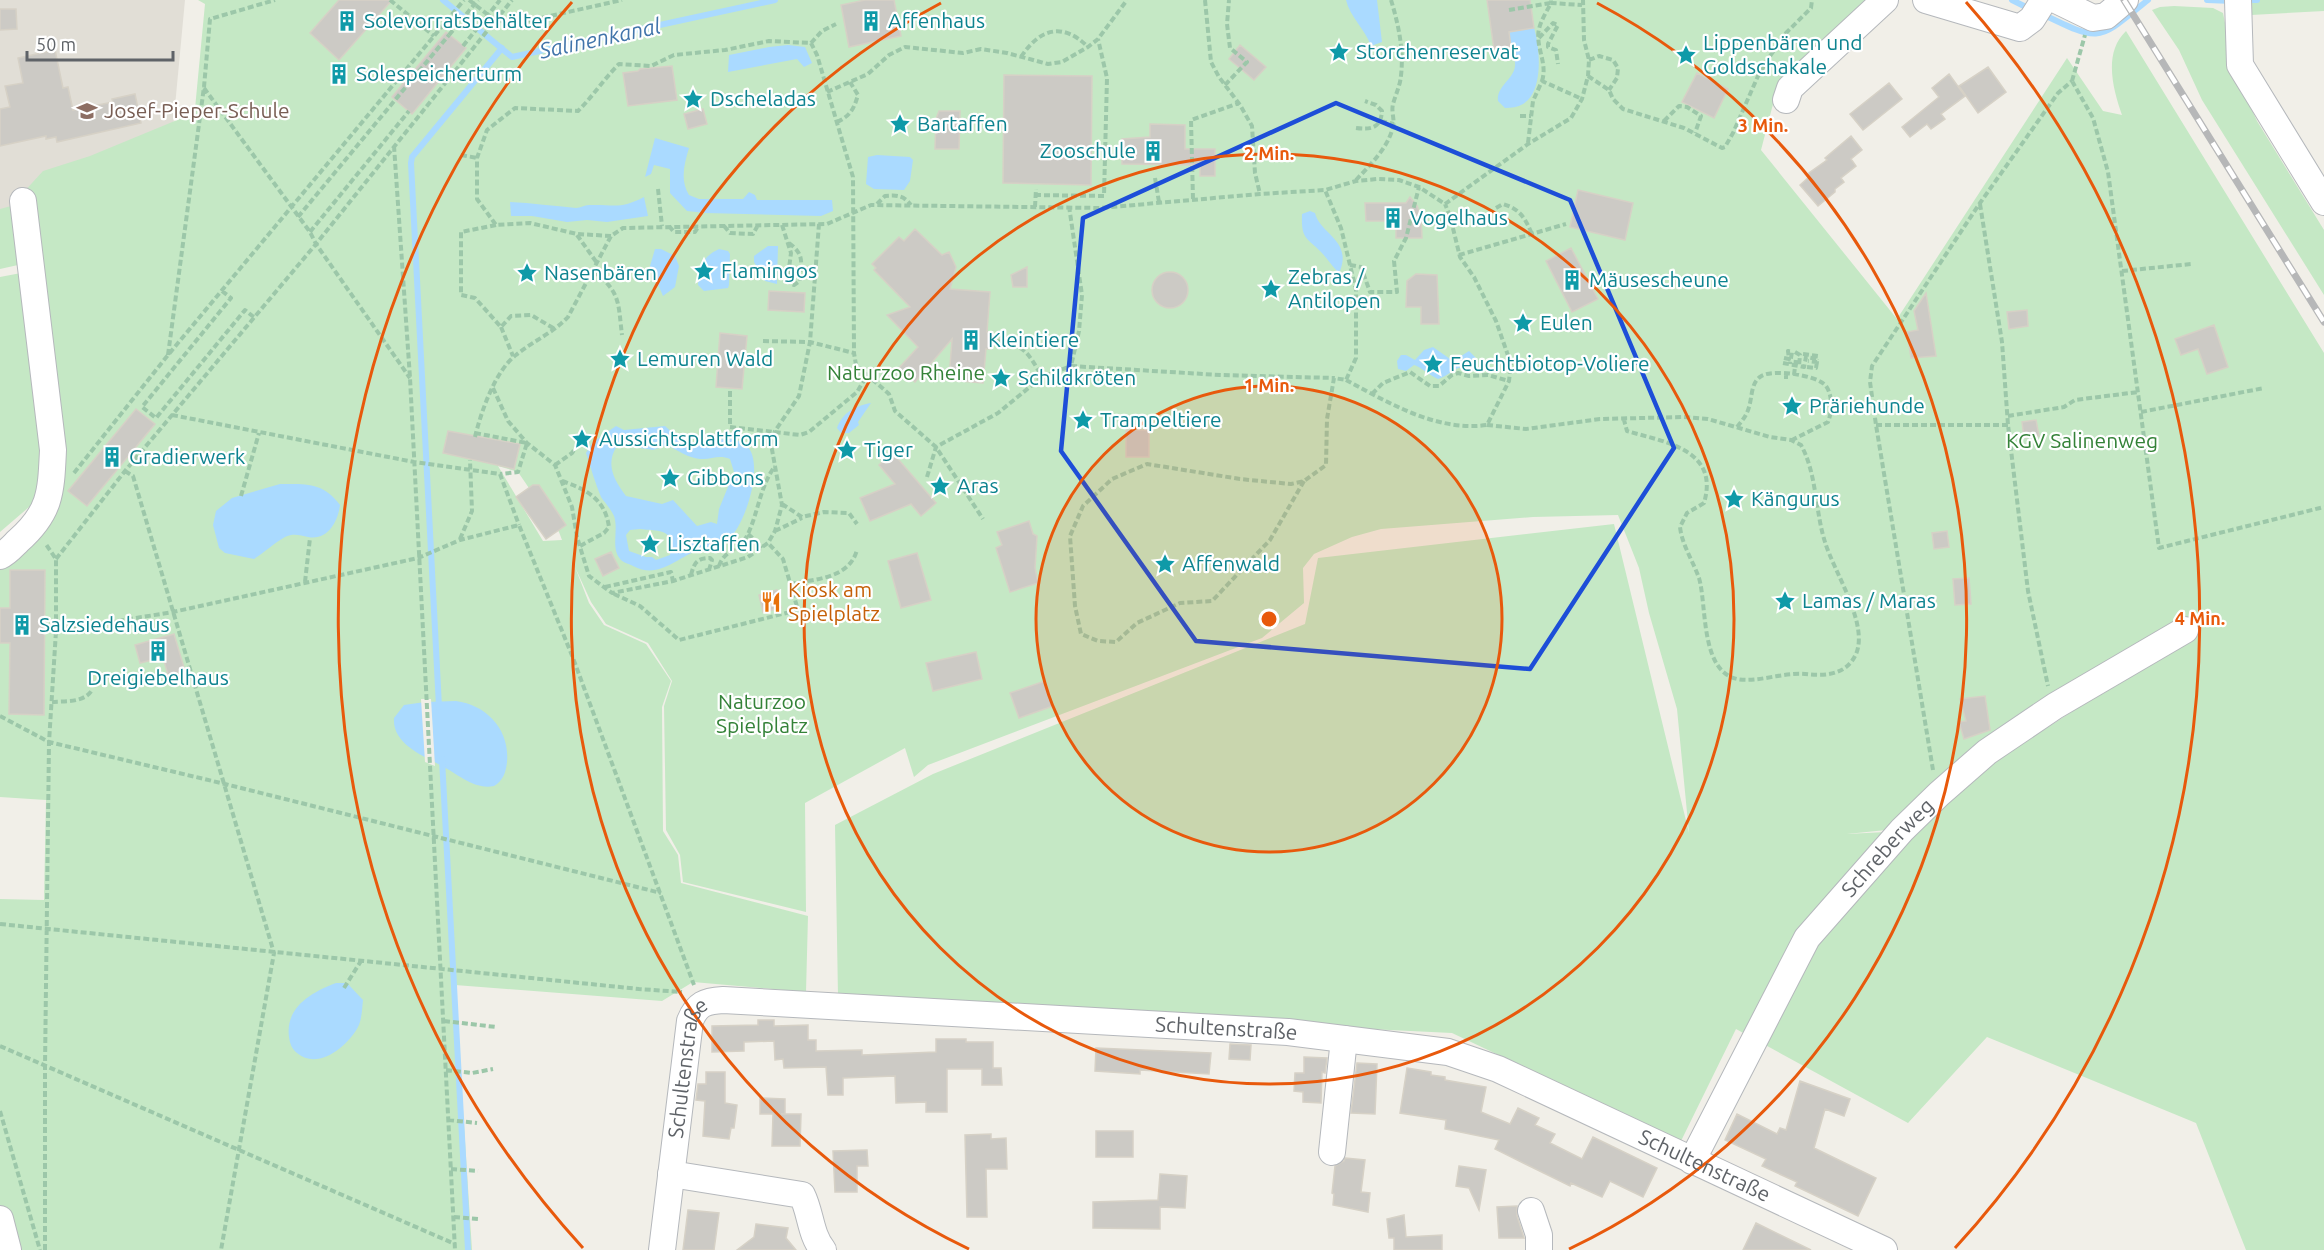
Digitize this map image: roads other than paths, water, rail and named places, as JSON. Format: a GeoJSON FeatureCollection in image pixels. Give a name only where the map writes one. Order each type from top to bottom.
{"type":"FeatureCollection","features":[{"type":"Feature","properties":{"kind":"street"},"geometry":{"type":"LineString","coordinates":[[1786,100],[1790,88],[1884,0]]}},
{"type":"Feature","properties":{"kind":"street"},"geometry":{"type":"LineString","coordinates":[[1926,0],[2020,28],[2043,6],[2088,29],[2125,0]]}},
{"type":"Feature","properties":{"kind":"street"},"geometry":{"type":"LineString","coordinates":[[2238,0],[2240,64],[2324,202]]}},
{"type":"Feature","properties":{"kind":"street"},"geometry":{"type":"LineString","coordinates":[[0,556],[33,528],[46,508],[52,478],[53,450],[23,201]]}},
{"type":"Feature","properties":{"kind":"street","name":"Schreberweg"},"geometry":{"type":"LineString","coordinates":[[1692,1161],[1807,938],[1902,830],[1987,752],[2055,706],[2185,630]]}},
{"type":"Feature","properties":{"kind":"street","name":"Schultenstraße"},"geometry":{"type":"LineString","coordinates":[[662,1250],[687,1035],[696,998],[704,1002],[723,1000],[1288,1032],[1448,1052],[1498,1070],[1884,1250]]}},
{"type":"Feature","properties":{"kind":"street"},"geometry":{"type":"LineString","coordinates":[[1332,1152],[1344,1039]]}},
{"type":"Feature","properties":{"kind":"street","name":"Schultenstraße"},"geometry":{"type":"LineString","coordinates":[[671,1174],[802,1195],[810,1210],[815,1240],[823,1250]]}},
{"type":"Feature","properties":{"kind":"street"},"geometry":{"type":"LineString","coordinates":[[1531,1211],[1539,1235],[1539,1250]]}},
{"type":"Feature","properties":{"kind":"street"},"geometry":{"type":"LineString","coordinates":[[0,1219],[8,1250]]}},
{"type":"Feature","properties":{"kind":"water"},"geometry":{"type":"Polygon","coordinates":[[[1346,0],[1377,0],[1382,42],[1371,46],[1346,0]]]}},
{"type":"Feature","properties":{"kind":"water"},"geometry":{"type":"Polygon","coordinates":[[[1534,28],[1539,69],[1534,90],[1523,104],[1505,108],[1498,101],[1498,95],[1515,68],[1512,53],[1509,53],[1511,48],[1509,32],[1534,28]]]}},
{"type":"Feature","properties":{"kind":"water"},"geometry":{"type":"Polygon","coordinates":[[[788,45],[805,47],[812,63],[804,67],[797,59],[728,72],[729,55],[788,45]]]}},
{"type":"Feature","properties":{"kind":"water"},"geometry":{"type":"Polygon","coordinates":[[[655,138],[689,148],[684,166],[684,184],[689,195],[699,199],[743,199],[749,192],[755,195],[757,200],[832,200],[833,211],[821,216],[687,211],[670,193],[670,169],[654,165],[651,174],[645,177],[655,138]]]}},
{"type":"Feature","properties":{"kind":"water"},"geometry":{"type":"Polygon","coordinates":[[[877,155],[910,157],[913,160],[910,181],[904,190],[874,189],[866,184],[868,157],[877,155]]]}},
{"type":"Feature","properties":{"kind":"water"},"geometry":{"type":"Polygon","coordinates":[[[644,197],[648,216],[607,222],[587,220],[567,222],[532,216],[511,216],[510,202],[576,208],[589,205],[617,206],[644,197]]]}},
{"type":"Feature","properties":{"kind":"water"},"geometry":{"type":"Polygon","coordinates":[[[1310,211],[1315,213],[1323,227],[1339,245],[1343,260],[1340,271],[1337,271],[1304,233],[1302,214],[1310,211]]]}},
{"type":"Feature","properties":{"kind":"water"},"geometry":{"type":"Polygon","coordinates":[[[768,246],[778,246],[777,284],[765,281],[754,262],[754,256],[768,246]]]}},
{"type":"Feature","properties":{"kind":"water"},"geometry":{"type":"Polygon","coordinates":[[[655,249],[661,249],[675,256],[679,266],[675,287],[663,296],[650,266],[655,249]]]}},
{"type":"Feature","properties":{"kind":"water"},"geometry":{"type":"Polygon","coordinates":[[[719,249],[728,251],[730,254],[728,288],[704,291],[698,285],[699,273],[705,259],[719,249]]]}},
{"type":"Feature","properties":{"kind":"water"},"geometry":{"type":"Polygon","coordinates":[[[1433,347],[1453,361],[1469,351],[1477,359],[1472,372],[1462,367],[1438,379],[1414,365],[1406,371],[1398,369],[1397,361],[1401,355],[1415,360],[1424,350],[1433,347]]]}},
{"type":"Feature","properties":{"kind":"water"},"geometry":{"type":"Polygon","coordinates":[[[871,403],[858,422],[859,425],[849,433],[841,433],[837,428],[846,414],[855,408],[871,403]]]}},
{"type":"Feature","properties":{"kind":"water"},"geometry":{"type":"Polygon","coordinates":[[[616,426],[624,430],[665,426],[677,437],[687,441],[730,439],[746,445],[752,453],[754,479],[746,509],[734,534],[724,543],[696,551],[658,569],[642,569],[622,561],[615,545],[614,516],[601,497],[586,453],[593,442],[616,426]],[[667,445],[653,450],[617,446],[613,453],[611,466],[626,496],[662,504],[673,500],[697,526],[711,522],[717,524],[719,509],[734,472],[730,459],[696,458],[667,445]],[[630,530],[626,535],[629,551],[656,560],[670,555],[672,540],[669,536],[658,531],[630,530]]]}},
{"type":"Feature","properties":{"kind":"water"},"geometry":{"type":"Polygon","coordinates":[[[280,484],[313,486],[334,497],[340,505],[331,528],[321,536],[288,536],[254,559],[225,553],[219,548],[213,525],[216,511],[232,498],[280,484]]]}},
{"type":"Feature","properties":{"kind":"water"},"geometry":{"type":"Polygon","coordinates":[[[456,701],[467,703],[487,714],[505,740],[506,769],[500,782],[494,786],[473,784],[410,748],[398,735],[394,718],[404,705],[456,701]]]}},
{"type":"Feature","properties":{"kind":"water"},"geometry":{"type":"Polygon","coordinates":[[[336,983],[347,983],[363,1000],[359,1024],[347,1042],[332,1054],[323,1058],[305,1058],[295,1051],[291,1044],[289,1026],[291,1017],[302,1002],[336,983]]]}},
{"type":"Feature","properties":{"kind":"waterway","name":"Salinenkanal"},"geometry":{"type":"LineString","coordinates":[[443,0],[512,57],[775,0]]}},
{"type":"Feature","properties":{"kind":"waterway","name":"Salinenkanal"},"geometry":{"type":"LineString","coordinates":[[2012,0],[2030,9]]}},
{"type":"Feature","properties":{"kind":"waterway","name":"Salinenkanal"},"geometry":{"type":"LineString","coordinates":[[2042,14],[2077,30],[2098,33],[2118,24],[2148,0]]}},
{"type":"Feature","properties":{"kind":"waterway","name":"Salinenkanal"},"geometry":{"type":"LineString","coordinates":[[2207,0],[2233,1]]}},
{"type":"Feature","properties":{"kind":"waterway","name":"Salinenkanal"},"geometry":{"type":"LineString","coordinates":[[2243,0],[2257,0]]}},
{"type":"Feature","properties":{"kind":"waterway"},"geometry":{"type":"LineString","coordinates":[[439,707],[411,163],[412,157],[502,48]]}},
{"type":"Feature","properties":{"kind":"waterway"},"geometry":{"type":"LineString","coordinates":[[442,759],[468,1250]]}},
{"type":"Feature","properties":{"kind":"railway"},"geometry":{"type":"LineString","coordinates":[[2124,0],[2324,322]]}},
{"type":"Feature","properties":{"kind":"place","name":"Solevorratsbehälter"},"geometry":{"type":"Point","coordinates":[347,21]}},
{"type":"Feature","properties":{"kind":"place","name":"Affenhaus"},"geometry":{"type":"Point","coordinates":[871,21]}},
{"type":"Feature","properties":{"kind":"place","name":"Storchenreservat"},"geometry":{"type":"Point","coordinates":[1339,52]}},
{"type":"Feature","properties":{"kind":"place","name":"Lippenbären und Goldschakale"},"geometry":{"type":"Point","coordinates":[1686,55]}},
{"type":"Feature","properties":{"kind":"place","name":"Solespeicherturm"},"geometry":{"type":"Point","coordinates":[339,74]}},
{"type":"Feature","properties":{"kind":"place","name":"Dscheladas"},"geometry":{"type":"Point","coordinates":[693,99]}},
{"type":"Feature","properties":{"kind":"place","name":"Josef-Pieper-Schule"},"geometry":{"type":"Point","coordinates":[87,111]}},
{"type":"Feature","properties":{"kind":"place","name":"Bartaffen"},"geometry":{"type":"Point","coordinates":[900,124]}},
{"type":"Feature","properties":{"kind":"place","name":"Zooschule"},"geometry":{"type":"Point","coordinates":[1153,151]}},
{"type":"Feature","properties":{"kind":"place","name":"Vogelhaus"},"geometry":{"type":"Point","coordinates":[1393,218]}},
{"type":"Feature","properties":{"kind":"place","name":"Flamingos"},"geometry":{"type":"Point","coordinates":[704,271]}},
{"type":"Feature","properties":{"kind":"place","name":"Nasenbären"},"geometry":{"type":"Point","coordinates":[527,273]}},
{"type":"Feature","properties":{"kind":"place","name":"Mäusescheune"},"geometry":{"type":"Point","coordinates":[1572,280]}},
{"type":"Feature","properties":{"kind":"place","name":"Zebras / Antilopen"},"geometry":{"type":"Point","coordinates":[1271,289]}},
{"type":"Feature","properties":{"kind":"place","name":"Eulen"},"geometry":{"type":"Point","coordinates":[1523,323]}},
{"type":"Feature","properties":{"kind":"place","name":"Kleintiere"},"geometry":{"type":"Point","coordinates":[971,340]}},
{"type":"Feature","properties":{"kind":"place","name":"Lemuren Wald"},"geometry":{"type":"Point","coordinates":[620,359]}},
{"type":"Feature","properties":{"kind":"place","name":"Feuchtbiotop-Voliere"},"geometry":{"type":"Point","coordinates":[1433,364]}},
{"type":"Feature","properties":{"kind":"place","name":"Schildkröten"},"geometry":{"type":"Point","coordinates":[1001,378]}},
{"type":"Feature","properties":{"kind":"place","name":"Präriehunde"},"geometry":{"type":"Point","coordinates":[1792,406]}},
{"type":"Feature","properties":{"kind":"place","name":"Trampeltiere"},"geometry":{"type":"Point","coordinates":[1083,420]}},
{"type":"Feature","properties":{"kind":"place","name":"Aussichtsplattform"},"geometry":{"type":"Point","coordinates":[582,439]}},
{"type":"Feature","properties":{"kind":"place","name":"Tiger"},"geometry":{"type":"Point","coordinates":[847,450]}},
{"type":"Feature","properties":{"kind":"place","name":"Gradierwerk"},"geometry":{"type":"Point","coordinates":[112,457]}},
{"type":"Feature","properties":{"kind":"place","name":"Gibbons"},"geometry":{"type":"Point","coordinates":[670,478]}},
{"type":"Feature","properties":{"kind":"place","name":"Aras"},"geometry":{"type":"Point","coordinates":[940,486]}},
{"type":"Feature","properties":{"kind":"place","name":"Kängurus"},"geometry":{"type":"Point","coordinates":[1734,499]}},
{"type":"Feature","properties":{"kind":"place","name":"Lisztaffen"},"geometry":{"type":"Point","coordinates":[650,544]}},
{"type":"Feature","properties":{"kind":"place","name":"Affenwald"},"geometry":{"type":"Point","coordinates":[1165,564]}},
{"type":"Feature","properties":{"kind":"place","name":"Lamas / Maras"},"geometry":{"type":"Point","coordinates":[1785,601]}},
{"type":"Feature","properties":{"kind":"place","name":"Kiosk am Spielplatz"},"geometry":{"type":"Point","coordinates":[771,602]}},
{"type":"Feature","properties":{"kind":"place","name":"Salzsiedehaus"},"geometry":{"type":"Point","coordinates":[22,625]}},
{"type":"Feature","properties":{"kind":"place","name":"Dreigiebelhaus"},"geometry":{"type":"Point","coordinates":[158,651]}},
{"type":"Feature","properties":{"kind":"park label","name":"Naturzoo Rheine"},"geometry":{"type":"Point","coordinates":[906,373]}},
{"type":"Feature","properties":{"kind":"park label","name":"KGV Salinenweg"},"geometry":{"type":"Point","coordinates":[2082,441]}},
{"type":"Feature","properties":{"kind":"park label","name":"Naturzoo Spielplatz"},"geometry":{"type":"Point","coordinates":[762,714]}}]}
